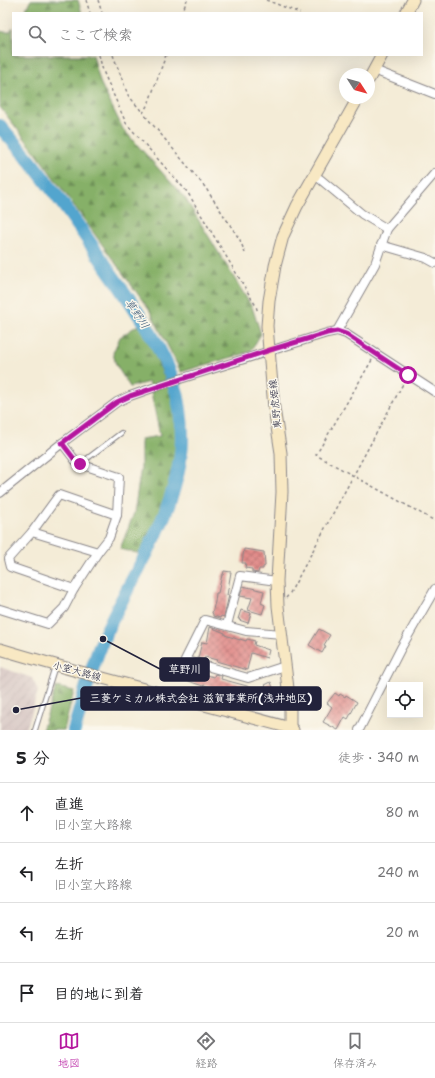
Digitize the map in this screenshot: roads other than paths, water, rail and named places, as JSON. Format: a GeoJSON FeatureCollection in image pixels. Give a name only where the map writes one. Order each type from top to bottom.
{"type":"FeatureCollection","features":[{"type":"Feature","properties":{"kind":"main road"},"geometry":{"type":"LineString","coordinates":[[407,12],[413,0]]}},
{"type":"Feature","properties":{"kind":"main road"},"geometry":{"type":"LineString","coordinates":[[375,68],[381,56]]}},
{"type":"Feature","properties":{"kind":"main road","name":"東野虎姫線"},"geometry":{"type":"LineString","coordinates":[[291,729],[290,705],[278,606],[277,581],[282,492],[281,453],[274,408],[267,326],[269,301],[275,266],[283,236],[297,206],[355,104]]}},
{"type":"Feature","properties":{"kind":"main road","name":"小室大路線"},"geometry":{"type":"LineString","coordinates":[[0,649],[57,666],[291,729]]}},
{"type":"Feature","properties":{"kind":"street"},"geometry":{"type":"LineString","coordinates":[[375,75],[435,94]]}},
{"type":"Feature","properties":{"kind":"street"},"geometry":{"type":"LineString","coordinates":[[314,176],[320,179],[362,214],[387,229]]}},
{"type":"Feature","properties":{"kind":"street"},"geometry":{"type":"LineString","coordinates":[[337,331],[375,264],[387,229],[434,176]]}},
{"type":"Feature","properties":{"kind":"street"},"geometry":{"type":"LineString","coordinates":[[381,245],[426,258],[435,263]]}},
{"type":"Feature","properties":{"kind":"street"},"geometry":{"type":"LineString","coordinates":[[0,493],[62,443],[117,402],[130,396],[270,350],[327,333],[337,331],[346,334],[435,392]]}},
{"type":"Feature","properties":{"kind":"street"},"geometry":{"type":"LineString","coordinates":[[0,609],[48,624],[64,608],[74,589],[109,538],[117,514],[119,477],[80,464],[62,443]]}},
{"type":"Feature","properties":{"kind":"street"},"geometry":{"type":"LineString","coordinates":[[74,589],[10,567],[8,559],[32,532],[59,496],[117,514]]}},
{"type":"Feature","properties":{"kind":"street"},"geometry":{"type":"LineString","coordinates":[[32,532],[98,552]]}},
{"type":"Feature","properties":{"kind":"street"},"geometry":{"type":"LineString","coordinates":[[227,625],[240,576],[277,581]]}},
{"type":"Feature","properties":{"kind":"street"},"geometry":{"type":"LineString","coordinates":[[359,730],[401,648],[435,590]]}},
{"type":"Feature","properties":{"kind":"street"},"geometry":{"type":"LineString","coordinates":[[282,634],[246,631],[205,620],[185,660],[248,678],[285,666]]}},
{"type":"Feature","properties":{"kind":"lane"},"geometry":{"type":"LineString","coordinates":[[80,464],[121,433]]}},
{"type":"Feature","properties":{"kind":"lane"},"geometry":{"type":"LineString","coordinates":[[35,730],[57,666]]}},
{"type":"Feature","properties":{"kind":"waterway","name":"草野川"},"geometry":{"type":"LineString","coordinates":[[0,126],[51,188],[138,312],[156,344],[171,376],[177,393],[180,409],[182,429],[180,458],[177,477],[168,507],[151,545],[121,601],[103,639],[74,730]]}},
{"type":"Feature","properties":{"kind":"place","name":"草野川"},"geometry":{"type":"Point","coordinates":[103,639]}},
{"type":"Feature","properties":{"kind":"place","name":"三菱ケミカル株式会社 滋賀事業所(浅井地区)"},"geometry":{"type":"Point","coordinates":[16,710]}}]}
